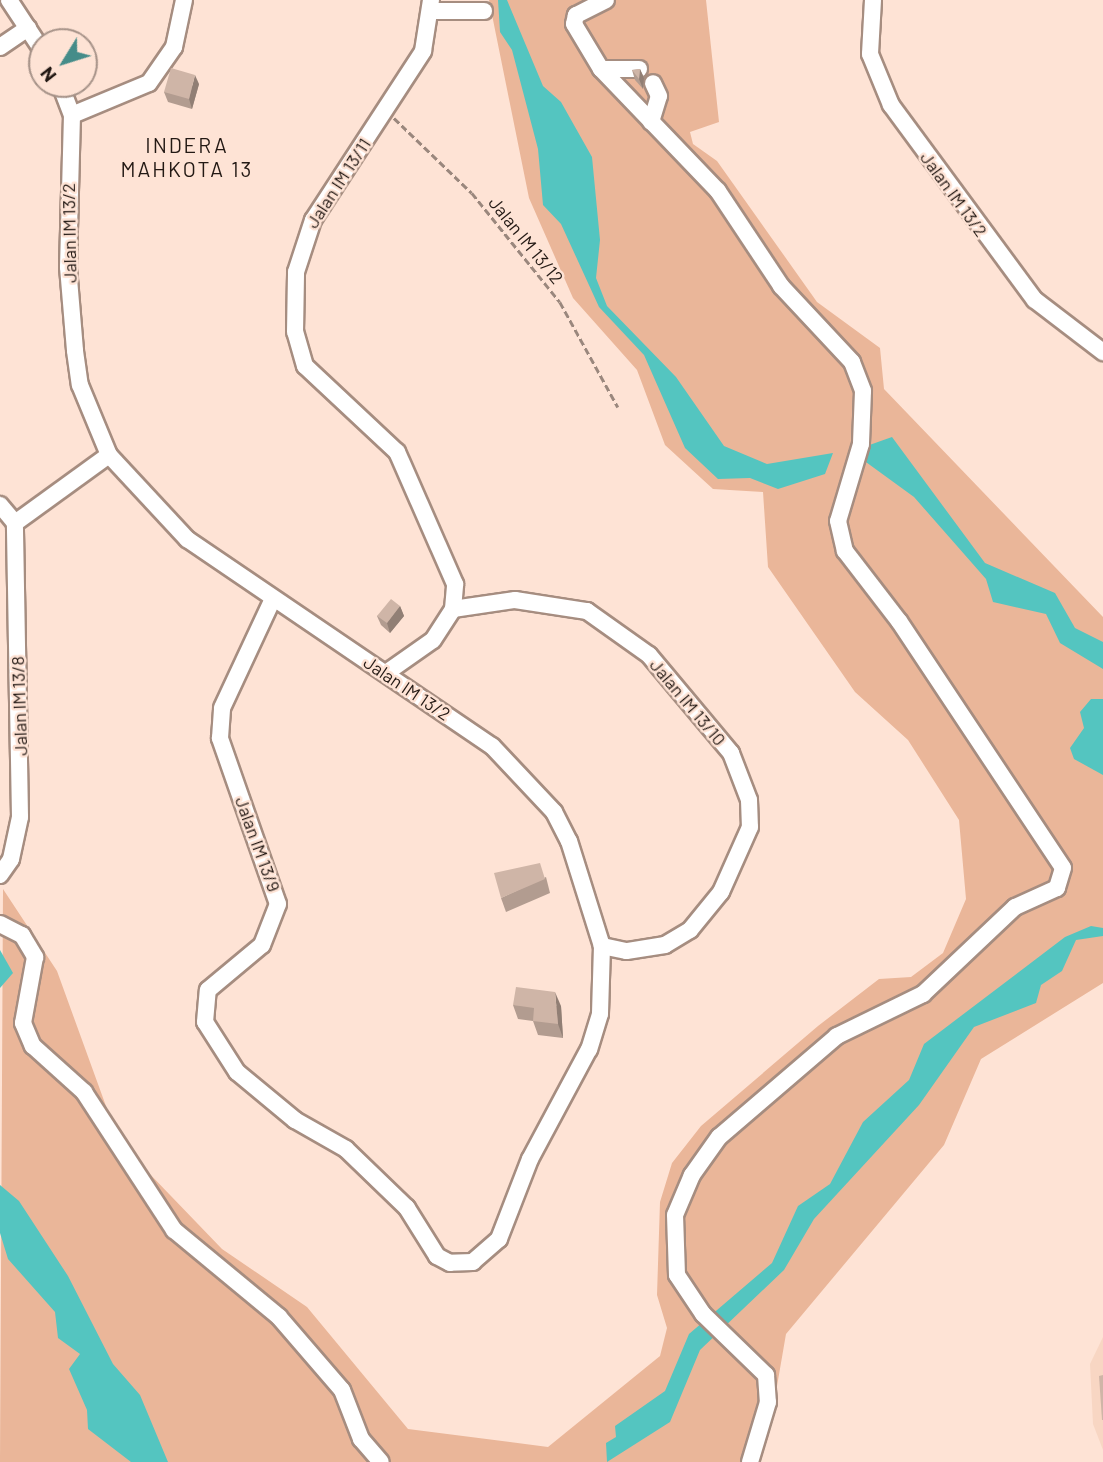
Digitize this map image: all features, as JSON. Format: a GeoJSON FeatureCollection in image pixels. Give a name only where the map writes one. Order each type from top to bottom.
{"type":"FeatureCollection","features":[{"type":"Feature","properties":{"kind":"street"},"geometry":{"type":"LineString","coordinates":[[0,47],[27,28],[9,0]]}},
{"type":"Feature","properties":{"kind":"street"},"geometry":{"type":"LineString","coordinates":[[72,115],[149,83],[174,47],[184,0]]}},
{"type":"Feature","properties":{"kind":"street"},"geometry":{"type":"LineString","coordinates":[[606,0],[576,15],[574,24],[601,69],[718,191],[781,286],[852,362],[863,391],[861,444],[838,521],[845,551],[1050,842],[1064,877],[1057,888],[1015,906],[923,994],[837,1037],[719,1137],[692,1175],[675,1215],[672,1243],[682,1287],[724,1336],[761,1365],[768,1384],[750,1462]]}},
{"type":"Feature","properties":{"kind":"street","name":"Jalan IM 13/2"},"geometry":{"type":"LineString","coordinates":[[873,0],[870,54],[891,105],[1035,300],[1103,352]]}},
{"type":"Feature","properties":{"kind":"street"},"geometry":{"type":"LineString","coordinates":[[430,6],[484,10]]}},
{"type":"Feature","properties":{"kind":"street","name":"Jalan IM 13/11"},"geometry":{"type":"LineString","coordinates":[[430,6],[423,51],[300,244],[295,332],[304,366],[320,387],[376,429],[405,466],[449,561],[453,608]]}},
{"type":"Feature","properties":{"kind":"street"},"geometry":{"type":"LineString","coordinates":[[601,69],[639,69]]}},
{"type":"Feature","properties":{"kind":"street"},"geometry":{"type":"LineString","coordinates":[[651,122],[659,96],[653,83]]}},
{"type":"Feature","properties":{"kind":"street","name":"Jalan IM 13/2"},"geometry":{"type":"LineString","coordinates":[[65,98],[72,115],[68,267],[75,351],[80,385],[109,455],[163,519],[272,601],[386,673],[492,746],[554,812],[602,946],[606,971],[589,1049],[530,1159],[492,1249],[473,1262],[450,1263],[437,1256],[420,1226]]}},
{"type":"Feature","properties":{"kind":"street"},"geometry":{"type":"LineString","coordinates":[[0,505],[15,523],[109,455]]}},
{"type":"Feature","properties":{"kind":"street","name":"Jalan IM 13/8"},"geometry":{"type":"LineString","coordinates":[[0,875],[11,859],[20,817],[15,523]]}},
{"type":"Feature","properties":{"kind":"street","name":"Jalan IM 13/10"},"geometry":{"type":"LineString","coordinates":[[453,608],[527,600],[587,611],[649,655],[731,753],[749,800],[750,827],[721,892],[690,930],[665,945],[626,951],[602,946]]}},
{"type":"Feature","properties":{"kind":"street","name":"Jalan IM 13/9"},"geometry":{"type":"LineString","coordinates":[[272,601],[222,708],[220,738],[278,904],[262,945],[208,990],[202,1009],[212,1038],[237,1072],[295,1120],[346,1149],[420,1226]]}},
{"type":"Feature","properties":{"kind":"street"},"geometry":{"type":"LineString","coordinates":[[386,673],[433,640],[453,608]]}},
{"type":"Feature","properties":{"kind":"street"},"geometry":{"type":"LineString","coordinates":[[0,923],[22,935],[35,957],[23,1023],[33,1046],[84,1092],[174,1230],[271,1309],[335,1382],[360,1439],[381,1462]]}},
{"type":"Feature","properties":{"kind":"path","name":"Jalan IM 13/12"},"geometry":{"type":"LineString","coordinates":[[386,111],[472,193],[560,302],[618,407]]}},
{"type":"Feature","properties":{"kind":"shaded area"},"geometry":{"type":"Polygon","coordinates":[[[489,0],[706,0],[719,122],[690,132],[693,144],[717,161],[817,302],[880,348],[884,389],[1103,617],[1103,983],[981,1059],[944,1145],[786,1334],[768,1438],[757,1462],[0,1462],[3,889],[57,971],[119,1142],[222,1249],[307,1307],[408,1429],[548,1447],[660,1356],[667,1328],[657,1295],[660,1202],[672,1163],[701,1126],[818,1026],[879,979],[911,977],[943,953],[966,899],[959,820],[908,740],[855,692],[768,567],[763,492],[713,489],[665,445],[637,370],[573,298],[529,198],[489,0]]]}},
{"type":"Feature","properties":{"kind":"shaded area"},"geometry":{"type":"Polygon","coordinates":[[[1103,1337],[1103,1450],[1093,1424],[1090,1364],[1103,1337]]]}},
{"type":"Feature","properties":{"kind":"water"},"geometry":{"type":"Polygon","coordinates":[[[498,0],[507,0],[543,86],[561,102],[592,157],[600,240],[596,278],[607,306],[676,377],[724,446],[767,464],[833,453],[825,474],[778,489],[750,478],[718,479],[685,448],[644,355],[599,307],[561,224],[543,205],[538,149],[512,50],[500,32],[498,0]]]}},
{"type":"Feature","properties":{"kind":"water"},"geometry":{"type":"Polygon","coordinates":[[[892,437],[985,563],[1055,593],[1075,628],[1103,642],[1103,669],[1060,643],[1046,614],[993,602],[986,579],[914,497],[859,457],[861,448],[892,437]]]}},
{"type":"Feature","properties":{"kind":"water"},"geometry":{"type":"Polygon","coordinates":[[[1091,699],[1103,699],[1103,775],[1074,759],[1070,748],[1084,728],[1080,712],[1091,699]]]}},
{"type":"Feature","properties":{"kind":"water"},"geometry":{"type":"Polygon","coordinates":[[[1091,926],[1103,928],[1103,936],[1076,940],[1062,971],[1041,985],[1036,1003],[974,1027],[919,1105],[814,1219],[784,1270],[700,1350],[670,1422],[607,1462],[606,1443],[616,1437],[615,1426],[665,1391],[689,1334],[772,1263],[798,1206],[830,1184],[863,1122],[909,1080],[924,1044],[1065,937],[1091,926]]]}},
{"type":"Feature","properties":{"kind":"water"},"geometry":{"type":"Polygon","coordinates":[[[0,950],[13,973],[0,988],[0,950]]]}},
{"type":"Feature","properties":{"kind":"water"},"geometry":{"type":"Polygon","coordinates":[[[0,1185],[19,1201],[68,1276],[113,1364],[140,1395],[168,1462],[131,1462],[88,1429],[87,1410],[69,1369],[80,1354],[58,1338],[55,1312],[8,1259],[0,1233],[0,1185]]]}},
{"type":"Feature","properties":{"kind":"building"},"geometry":{"type":"Polygon","coordinates":[[[171,68],[195,75],[189,99],[164,92],[171,68]]]}},
{"type":"Feature","properties":{"kind":"building"},"geometry":{"type":"Polygon","coordinates":[[[640,69],[639,79],[632,70],[640,69]]]}},
{"type":"Feature","properties":{"kind":"building"},"geometry":{"type":"Polygon","coordinates":[[[391,599],[400,606],[387,623],[377,616],[391,599]]]}},
{"type":"Feature","properties":{"kind":"building"},"geometry":{"type":"Polygon","coordinates":[[[540,863],[545,879],[501,898],[494,873],[540,863]]]}},
{"type":"Feature","properties":{"kind":"building"},"geometry":{"type":"Polygon","coordinates":[[[516,987],[555,992],[558,1024],[533,1021],[534,1008],[513,1005],[516,987]]]}},
{"type":"Feature","properties":{"kind":"building"},"geometry":{"type":"Polygon","coordinates":[[[1103,1375],[1103,1420],[1102,1420],[1099,1376],[1103,1375]]]}},
{"type":"Feature","properties":{"kind":"district","name":"INDERA MAHKOTA 13"},"geometry":{"type":"Point","coordinates":[187,157]}}]}
